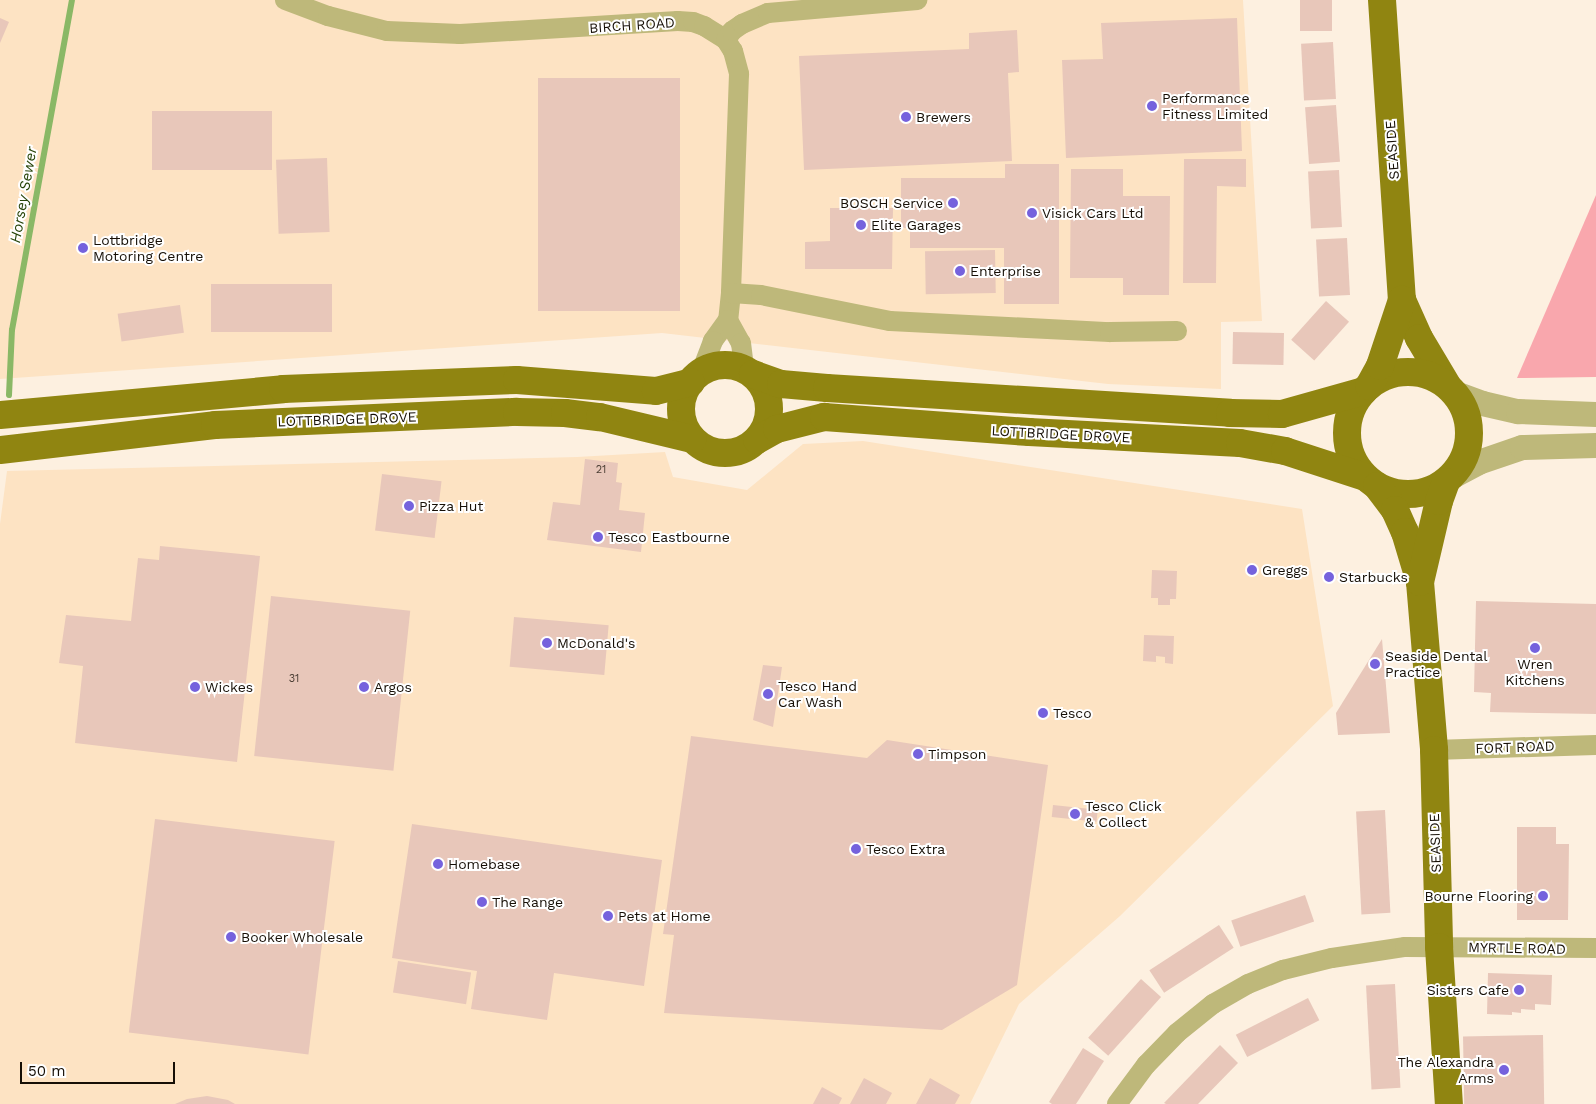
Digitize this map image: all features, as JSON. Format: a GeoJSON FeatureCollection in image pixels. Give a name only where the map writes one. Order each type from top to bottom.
{"type":"FeatureCollection","features":[{"type":"Feature","properties":{"kind":"main road","name":"SEASIDE"},"geometry":{"type":"LineString","coordinates":[[1382,0],[1402,300],[1419,338],[1451,389]]}},
{"type":"Feature","properties":{"kind":"main road","name":"SEASIDE"},"geometry":{"type":"LineString","coordinates":[[1366,388],[1380,366],[1402,300]]}},
{"type":"Feature","properties":{"kind":"main road"},"geometry":{"type":"LineString","coordinates":[[0,415],[282,389],[517,380],[656,391],[696,377],[715,366],[730,365],[781,384],[820,388],[1230,413],[1282,414],[1366,388],[1385,376],[1403,372],[1422,373],[1451,389],[1466,412],[1470,429],[1468,446],[1462,462],[1449,479],[1425,492],[1393,493],[1371,482],[1355,465],[1349,450],[1346,434],[1348,419],[1354,404],[1366,388]]}},
{"type":"Feature","properties":{"kind":"main road"},"geometry":{"type":"LineString","coordinates":[[696,377],[683,395],[681,410],[684,426],[692,439],[710,451],[724,454],[738,452],[757,440],[765,430],[770,406],[761,383],[749,372]]}},
{"type":"Feature","properties":{"kind":"main road","name":"LOTTBRIDGE DROVE"},"geometry":{"type":"LineString","coordinates":[[0,450],[215,425],[517,412],[565,413],[600,417],[692,439]]}},
{"type":"Feature","properties":{"kind":"main road","name":"LOTTBRIDGE DROVE"},"geometry":{"type":"LineString","coordinates":[[757,440],[778,429],[824,417],[1029,432],[1240,443],[1286,451],[1371,482]]}},
{"type":"Feature","properties":{"kind":"main road","name":"SEASIDE"},"geometry":{"type":"LineString","coordinates":[[1420,582],[1439,501],[1449,479]]}},
{"type":"Feature","properties":{"kind":"main road","name":"SEASIDE"},"geometry":{"type":"LineString","coordinates":[[1371,482],[1395,510],[1420,582],[1434,750],[1439,947],[1449,1104]]}},
{"type":"Feature","properties":{"kind":"street","name":"BIRCH ROAD"},"geometry":{"type":"LineString","coordinates":[[285,0],[328,16],[387,30],[460,34],[678,21],[704,26],[726,40]]}},
{"type":"Feature","properties":{"kind":"street"},"geometry":{"type":"LineString","coordinates":[[696,377],[713,341],[728,320],[731,293],[739,74],[733,51],[726,40],[732,31],[742,24],[768,13],[917,0]]}},
{"type":"Feature","properties":{"kind":"street"},"geometry":{"type":"LineString","coordinates":[[731,293],[761,295],[890,321],[1110,332],[1177,331]]}},
{"type":"Feature","properties":{"kind":"street"},"geometry":{"type":"LineString","coordinates":[[728,320],[740,343],[749,372]]}},
{"type":"Feature","properties":{"kind":"street"},"geometry":{"type":"LineString","coordinates":[[1451,389],[1482,403],[1518,411],[1596,414]]}},
{"type":"Feature","properties":{"kind":"street"},"geometry":{"type":"LineString","coordinates":[[1449,479],[1478,462],[1522,447],[1596,445]]}},
{"type":"Feature","properties":{"kind":"street","name":"FORT ROAD"},"geometry":{"type":"LineString","coordinates":[[1434,750],[1596,745]]}},
{"type":"Feature","properties":{"kind":"street","name":"MYRTLE ROAD"},"geometry":{"type":"LineString","coordinates":[[1117,1104],[1146,1065],[1177,1033],[1213,1004],[1248,984],[1284,970],[1332,958],[1406,947],[1596,948]]}},
{"type":"Feature","properties":{"kind":"shaded area"},"geometry":{"type":"Polygon","coordinates":[[[0,0],[1243,0],[1262,321],[1221,322],[1221,389],[1108,384],[662,333],[0,379],[0,0]]]}},
{"type":"Feature","properties":{"kind":"shaded area"},"geometry":{"type":"Polygon","coordinates":[[[1596,195],[1596,377],[1517,378],[1596,195]]]}},
{"type":"Feature","properties":{"kind":"shaded area"},"geometry":{"type":"Polygon","coordinates":[[[863,441],[1302,509],[1333,706],[1120,916],[1019,1004],[970,1104],[0,1104],[0,524],[7,471],[577,457],[665,452],[673,477],[747,490],[803,444],[863,441]]]}},
{"type":"Feature","properties":{"kind":"building"},"geometry":{"type":"Polygon","coordinates":[[[1300,0],[1332,0],[1332,31],[1300,31],[1300,0]]]}},
{"type":"Feature","properties":{"kind":"building"},"geometry":{"type":"Polygon","coordinates":[[[0,18],[9,22],[0,43],[0,18]]]}},
{"type":"Feature","properties":{"kind":"building","name":"Performance Fitness Limited"},"geometry":{"type":"Polygon","coordinates":[[[1237,18],[1242,151],[1066,158],[1062,60],[1103,59],[1101,23],[1237,18]]]}},
{"type":"Feature","properties":{"kind":"building","name":"Brewers"},"geometry":{"type":"Polygon","coordinates":[[[1017,30],[1019,72],[1008,73],[1012,161],[804,170],[799,56],[969,49],[969,33],[1017,30]]]}},
{"type":"Feature","properties":{"kind":"building"},"geometry":{"type":"Polygon","coordinates":[[[1333,42],[1336,99],[1304,101],[1301,44],[1333,42]]]}},
{"type":"Feature","properties":{"kind":"building"},"geometry":{"type":"Polygon","coordinates":[[[538,78],[680,78],[680,311],[538,311],[538,78]]]}},
{"type":"Feature","properties":{"kind":"building"},"geometry":{"type":"Polygon","coordinates":[[[1336,105],[1340,162],[1309,164],[1305,107],[1336,105]]]}},
{"type":"Feature","properties":{"kind":"building"},"geometry":{"type":"Polygon","coordinates":[[[152,111],[272,111],[272,170],[152,170],[152,111]]]}},
{"type":"Feature","properties":{"kind":"building"},"geometry":{"type":"Polygon","coordinates":[[[327,158],[330,232],[279,234],[276,160],[327,158]]]}},
{"type":"Feature","properties":{"kind":"building"},"geometry":{"type":"Polygon","coordinates":[[[1184,159],[1246,159],[1246,187],[1217,186],[1216,283],[1183,283],[1184,159]]]}},
{"type":"Feature","properties":{"kind":"building"},"geometry":{"type":"Polygon","coordinates":[[[1005,164],[1059,164],[1059,304],[1004,304],[1004,248],[910,248],[910,228],[901,228],[901,178],[1005,178],[1005,164]]]}},
{"type":"Feature","properties":{"kind":"building"},"geometry":{"type":"Polygon","coordinates":[[[1071,169],[1123,169],[1123,196],[1170,196],[1169,295],[1123,295],[1123,278],[1070,278],[1071,169]]]}},
{"type":"Feature","properties":{"kind":"building"},"geometry":{"type":"Polygon","coordinates":[[[1339,170],[1342,227],[1311,229],[1308,172],[1339,170]]]}},
{"type":"Feature","properties":{"kind":"building","name":"Elite Garages"},"geometry":{"type":"Polygon","coordinates":[[[830,208],[893,208],[892,269],[805,269],[805,242],[830,241],[830,208]]]}},
{"type":"Feature","properties":{"kind":"building"},"geometry":{"type":"Polygon","coordinates":[[[1347,238],[1350,295],[1319,297],[1316,240],[1347,238]]]}},
{"type":"Feature","properties":{"kind":"building","name":"Enterprise"},"geometry":{"type":"Polygon","coordinates":[[[995,250],[996,293],[926,294],[925,251],[995,250]]]}},
{"type":"Feature","properties":{"kind":"building"},"geometry":{"type":"Polygon","coordinates":[[[211,284],[332,284],[332,332],[211,332],[211,284]]]}},
{"type":"Feature","properties":{"kind":"building"},"geometry":{"type":"Polygon","coordinates":[[[1326,301],[1349,322],[1314,360],[1291,340],[1326,301]]]}},
{"type":"Feature","properties":{"kind":"building"},"geometry":{"type":"Polygon","coordinates":[[[180,305],[184,333],[122,341],[118,314],[180,305]]]}},
{"type":"Feature","properties":{"kind":"building"},"geometry":{"type":"Polygon","coordinates":[[[1233,332],[1284,333],[1283,365],[1232,364],[1233,332]]]}},
{"type":"Feature","properties":{"kind":"building"},"geometry":{"type":"Polygon","coordinates":[[[585,459],[618,463],[616,482],[622,483],[619,510],[645,513],[641,552],[547,540],[553,502],[580,505],[585,459]]]}},
{"type":"Feature","properties":{"kind":"building","name":"Pizza Hut"},"geometry":{"type":"Polygon","coordinates":[[[382,474],[442,481],[435,538],[375,531],[382,474]]]}},
{"type":"Feature","properties":{"kind":"building","name":"Wickes"},"geometry":{"type":"Polygon","coordinates":[[[160,546],[260,556],[237,762],[75,743],[83,666],[59,663],[66,615],[131,621],[138,558],[159,560],[160,546]]]}},
{"type":"Feature","properties":{"kind":"building"},"geometry":{"type":"Polygon","coordinates":[[[1152,570],[1177,571],[1176,599],[1170,599],[1170,605],[1158,605],[1158,598],[1151,598],[1152,570]]]}},
{"type":"Feature","properties":{"kind":"building"},"geometry":{"type":"Polygon","coordinates":[[[271,596],[410,611],[393,771],[254,756],[271,596]]]}},
{"type":"Feature","properties":{"kind":"building","name":"Wren Kitchens"},"geometry":{"type":"Polygon","coordinates":[[[1476,601],[1596,604],[1596,714],[1490,712],[1491,693],[1474,692],[1476,601]]]}},
{"type":"Feature","properties":{"kind":"building"},"geometry":{"type":"Polygon","coordinates":[[[514,617],[609,625],[604,675],[510,667],[514,617]]]}},
{"type":"Feature","properties":{"kind":"building"},"geometry":{"type":"Polygon","coordinates":[[[1144,635],[1174,636],[1173,664],[1165,663],[1165,657],[1156,656],[1156,662],[1143,661],[1144,635]]]}},
{"type":"Feature","properties":{"kind":"building","name":"Seaside Dental Practice"},"geometry":{"type":"Polygon","coordinates":[[[1382,639],[1390,733],[1338,735],[1336,713],[1382,639]]]}},
{"type":"Feature","properties":{"kind":"building","name":"Tesco Hand Car Wash"},"geometry":{"type":"Polygon","coordinates":[[[763,665],[782,667],[773,727],[753,720],[763,665]]]}},
{"type":"Feature","properties":{"kind":"building","name":"Tesco Extra"},"geometry":{"type":"Polygon","coordinates":[[[691,736],[867,758],[887,740],[1048,765],[1017,985],[942,1030],[664,1013],[674,935],[663,934],[691,736]]]}},
{"type":"Feature","properties":{"kind":"building","name":"Tesco Click & Collect"},"geometry":{"type":"Polygon","coordinates":[[[1053,805],[1098,810],[1096,822],[1052,817],[1053,805]]]}},
{"type":"Feature","properties":{"kind":"building"},"geometry":{"type":"Polygon","coordinates":[[[1385,810],[1390,913],[1361,914],[1356,812],[1385,810]]]}},
{"type":"Feature","properties":{"kind":"building","name":"Booker Wholesale"},"geometry":{"type":"Polygon","coordinates":[[[155,819],[335,841],[308,1054],[129,1032],[155,819]]]}},
{"type":"Feature","properties":{"kind":"building","name":"The Range"},"geometry":{"type":"Polygon","coordinates":[[[412,824],[662,860],[644,986],[554,973],[547,1020],[471,1009],[477,971],[392,958],[412,824]]]}},
{"type":"Feature","properties":{"kind":"building"},"geometry":{"type":"Polygon","coordinates":[[[1517,827],[1556,827],[1556,844],[1569,844],[1568,920],[1517,920],[1517,827]]]}},
{"type":"Feature","properties":{"kind":"building"},"geometry":{"type":"Polygon","coordinates":[[[1305,895],[1314,921],[1240,947],[1231,920],[1305,895]]]}},
{"type":"Feature","properties":{"kind":"building"},"geometry":{"type":"Polygon","coordinates":[[[1219,925],[1234,948],[1164,993],[1149,970],[1219,925]]]}},
{"type":"Feature","properties":{"kind":"building"},"geometry":{"type":"Polygon","coordinates":[[[398,961],[471,973],[466,1004],[393,993],[398,961]]]}},
{"type":"Feature","properties":{"kind":"building","name":"Sisters Cafe"},"geometry":{"type":"Polygon","coordinates":[[[1488,973],[1552,975],[1551,1005],[1535,1004],[1535,1010],[1521,1009],[1521,1013],[1512,1012],[1512,1015],[1487,1014],[1488,973]]]}},
{"type":"Feature","properties":{"kind":"building"},"geometry":{"type":"Polygon","coordinates":[[[1141,979],[1161,997],[1108,1056],[1088,1038],[1141,979]]]}},
{"type":"Feature","properties":{"kind":"building"},"geometry":{"type":"Polygon","coordinates":[[[1395,984],[1400,1088],[1371,1089],[1366,986],[1395,984]]]}},
{"type":"Feature","properties":{"kind":"building"},"geometry":{"type":"Polygon","coordinates":[[[1308,998],[1319,1020],[1247,1057],[1236,1035],[1308,998]]]}},
{"type":"Feature","properties":{"kind":"building","name":"The Alexandra Arms"},"geometry":{"type":"Polygon","coordinates":[[[1543,1035],[1544,1104],[1464,1104],[1463,1036],[1543,1035]]]}},
{"type":"Feature","properties":{"kind":"building"},"geometry":{"type":"Polygon","coordinates":[[[1220,1045],[1238,1063],[1198,1104],[1164,1103],[1220,1045]]]}},
{"type":"Feature","properties":{"kind":"building"},"geometry":{"type":"Polygon","coordinates":[[[1083,1048],[1104,1061],[1076,1104],[1052,1104],[1049,1102],[1083,1048]]]}},
{"type":"Feature","properties":{"kind":"building"},"geometry":{"type":"Polygon","coordinates":[[[864,1078],[892,1093],[886,1104],[850,1104],[864,1078]]]}},
{"type":"Feature","properties":{"kind":"building"},"geometry":{"type":"Polygon","coordinates":[[[930,1078],[960,1095],[955,1104],[916,1104],[930,1078]]]}},
{"type":"Feature","properties":{"kind":"building"},"geometry":{"type":"Polygon","coordinates":[[[822,1087],[842,1098],[839,1104],[813,1104],[822,1087]]]}},
{"type":"Feature","properties":{"kind":"building"},"geometry":{"type":"Polygon","coordinates":[[[207,1096],[228,1100],[235,1104],[175,1104],[187,1099],[207,1096]]]}},
{"type":"Feature","properties":{"kind":"waterway","name":"Horsey Sewer"},"geometry":{"type":"LineString","coordinates":[[9,395],[12,330],[72,0]]}},
{"type":"Feature","properties":{"kind":"place","name":"Performance Fitness Limited"},"geometry":{"type":"Point","coordinates":[1152,106]}},
{"type":"Feature","properties":{"kind":"place","name":"Brewers"},"geometry":{"type":"Point","coordinates":[906,117]}},
{"type":"Feature","properties":{"kind":"place","name":"BOSCH Service"},"geometry":{"type":"Point","coordinates":[953,203]}},
{"type":"Feature","properties":{"kind":"place","name":"Visick Cars Ltd"},"geometry":{"type":"Point","coordinates":[1032,213]}},
{"type":"Feature","properties":{"kind":"place","name":"Elite Garages"},"geometry":{"type":"Point","coordinates":[861,225]}},
{"type":"Feature","properties":{"kind":"place","name":"Lottbridge Motoring Centre"},"geometry":{"type":"Point","coordinates":[83,248]}},
{"type":"Feature","properties":{"kind":"place","name":"Enterprise"},"geometry":{"type":"Point","coordinates":[960,271]}},
{"type":"Feature","properties":{"kind":"place","name":"Pizza Hut"},"geometry":{"type":"Point","coordinates":[409,506]}},
{"type":"Feature","properties":{"kind":"place","name":"Tesco Eastbourne"},"geometry":{"type":"Point","coordinates":[598,537]}},
{"type":"Feature","properties":{"kind":"place","name":"Greggs"},"geometry":{"type":"Point","coordinates":[1252,570]}},
{"type":"Feature","properties":{"kind":"place","name":"Starbucks"},"geometry":{"type":"Point","coordinates":[1329,577]}},
{"type":"Feature","properties":{"kind":"place","name":"McDonald's"},"geometry":{"type":"Point","coordinates":[547,643]}},
{"type":"Feature","properties":{"kind":"place","name":"Wren Kitchens"},"geometry":{"type":"Point","coordinates":[1535,648]}},
{"type":"Feature","properties":{"kind":"place","name":"Seaside Dental Practice"},"geometry":{"type":"Point","coordinates":[1375,664]}},
{"type":"Feature","properties":{"kind":"place","name":"Wickes"},"geometry":{"type":"Point","coordinates":[195,687]}},
{"type":"Feature","properties":{"kind":"place","name":"Argos"},"geometry":{"type":"Point","coordinates":[364,687]}},
{"type":"Feature","properties":{"kind":"place","name":"Tesco Hand Car Wash"},"geometry":{"type":"Point","coordinates":[768,694]}},
{"type":"Feature","properties":{"kind":"place","name":"Tesco"},"geometry":{"type":"Point","coordinates":[1043,713]}},
{"type":"Feature","properties":{"kind":"place","name":"Timpson"},"geometry":{"type":"Point","coordinates":[918,754]}},
{"type":"Feature","properties":{"kind":"place","name":"Tesco Click & Collect"},"geometry":{"type":"Point","coordinates":[1075,814]}},
{"type":"Feature","properties":{"kind":"place","name":"Tesco Extra"},"geometry":{"type":"Point","coordinates":[856,849]}},
{"type":"Feature","properties":{"kind":"place","name":"Homebase"},"geometry":{"type":"Point","coordinates":[438,864]}},
{"type":"Feature","properties":{"kind":"place","name":"Bourne Flooring"},"geometry":{"type":"Point","coordinates":[1543,896]}},
{"type":"Feature","properties":{"kind":"place","name":"The Range"},"geometry":{"type":"Point","coordinates":[482,902]}},
{"type":"Feature","properties":{"kind":"place","name":"Pets at Home"},"geometry":{"type":"Point","coordinates":[608,916]}},
{"type":"Feature","properties":{"kind":"place","name":"Booker Wholesale"},"geometry":{"type":"Point","coordinates":[231,937]}},
{"type":"Feature","properties":{"kind":"place","name":"Sisters Cafe"},"geometry":{"type":"Point","coordinates":[1519,990]}},
{"type":"Feature","properties":{"kind":"place","name":"The Alexandra Arms"},"geometry":{"type":"Point","coordinates":[1504,1070]}}]}
